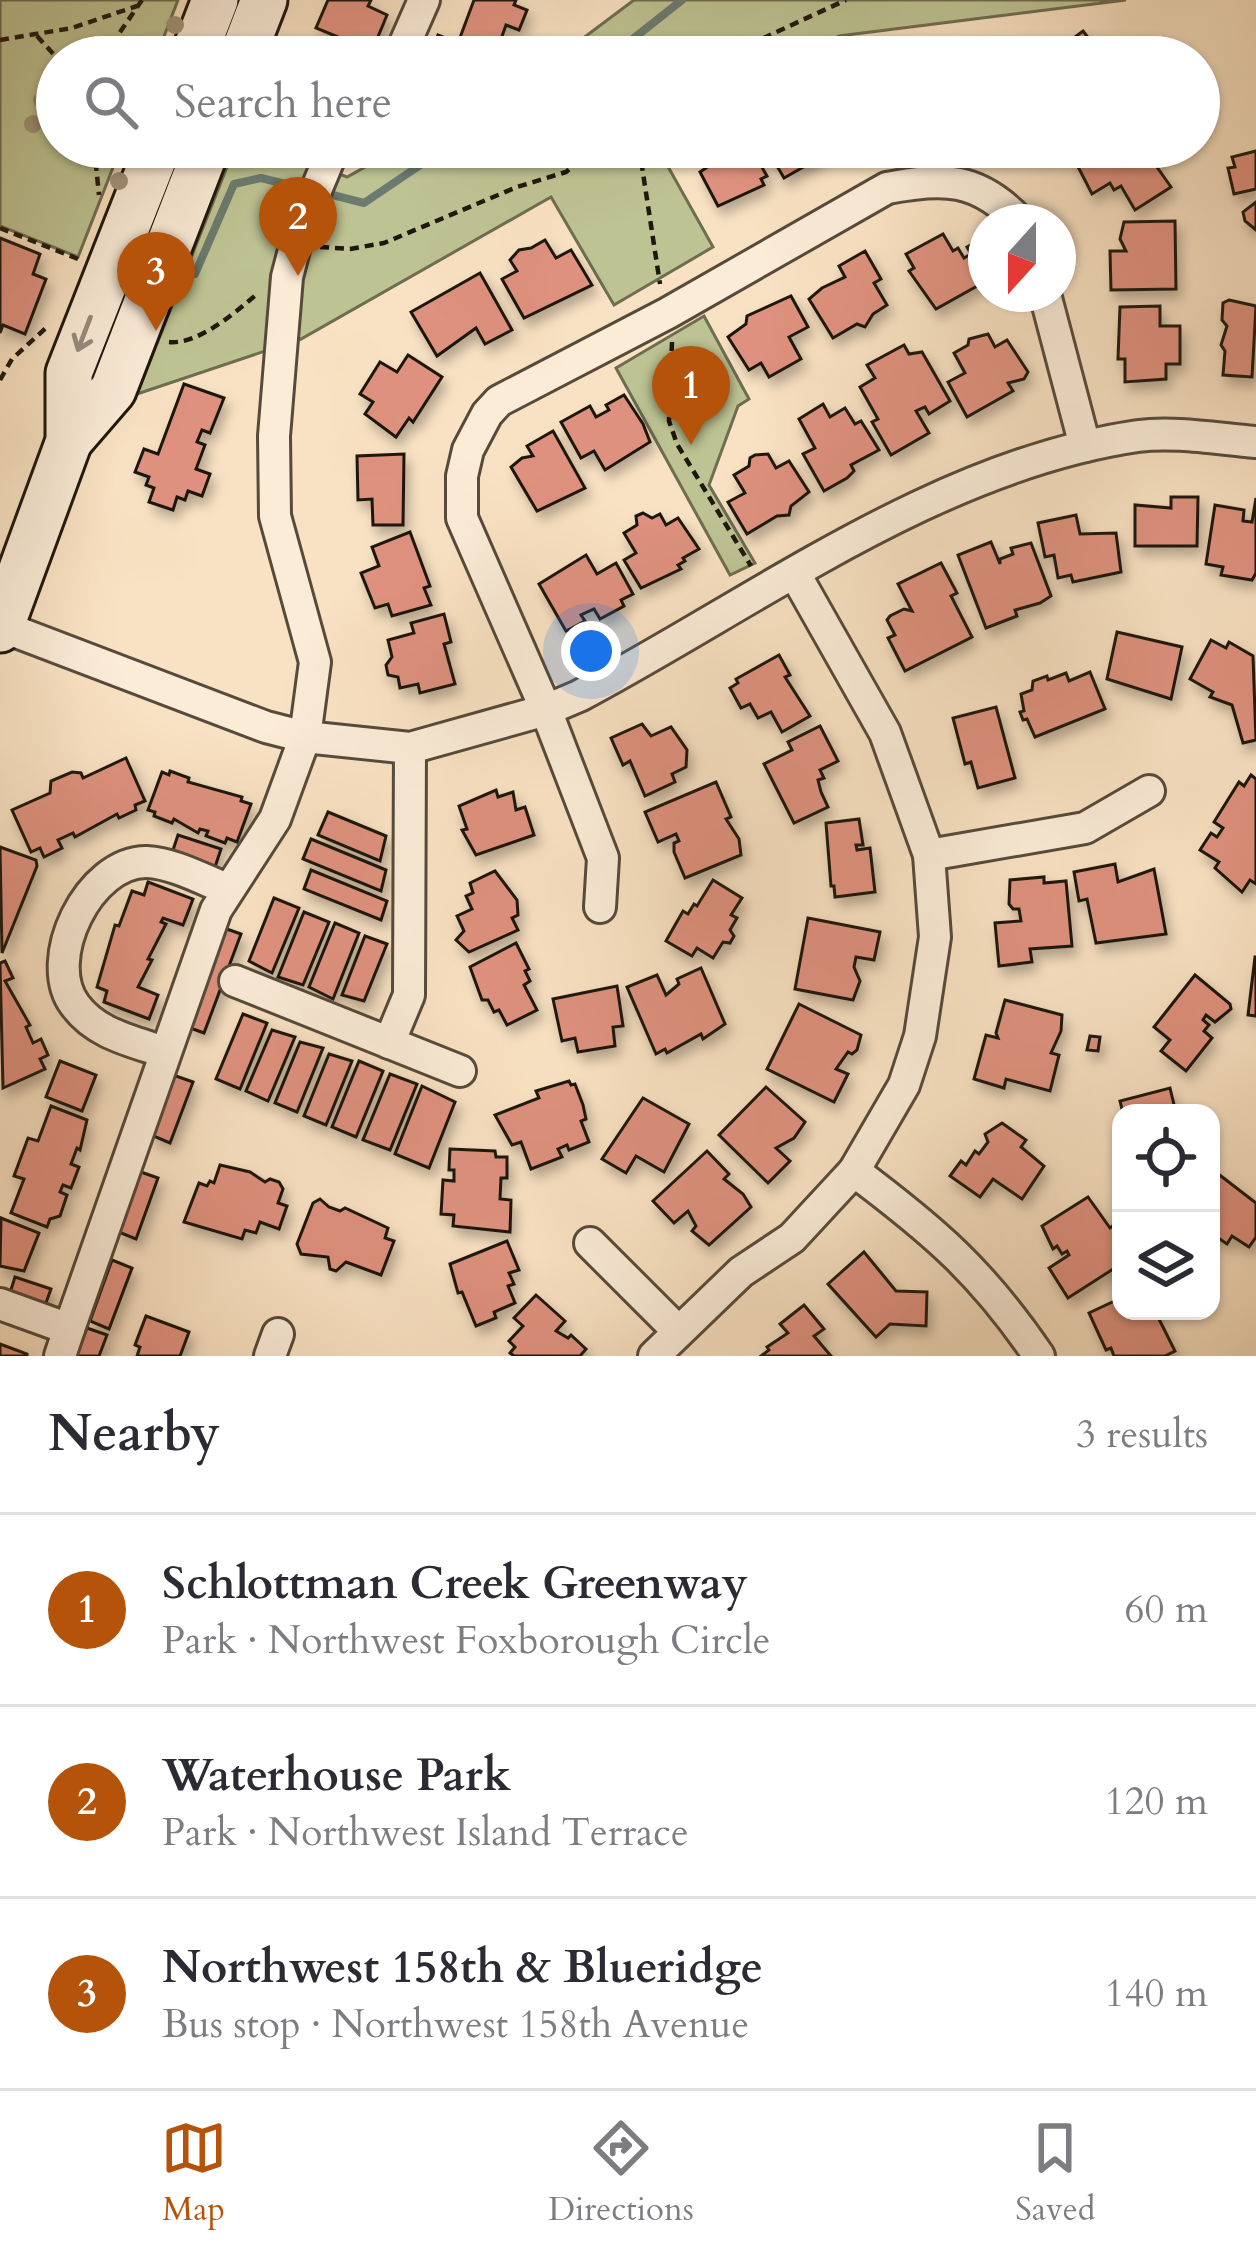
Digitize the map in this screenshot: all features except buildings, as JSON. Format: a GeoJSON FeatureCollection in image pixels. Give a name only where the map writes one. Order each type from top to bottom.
{"type":"FeatureCollection","features":[{"type":"Feature","properties":{"kind":"main road"},"geometry":{"type":"LineString","coordinates":[[201,36],[215,0]]}},
{"type":"Feature","properties":{"kind":"main road"},"geometry":{"type":"LineString","coordinates":[[250,36],[264,0]]}},
{"type":"Feature","properties":{"kind":"main road"},"geometry":{"type":"LineString","coordinates":[[0,627],[69,441],[69,373],[150,168]]}},
{"type":"Feature","properties":{"kind":"main road"},"geometry":{"type":"LineString","coordinates":[[69,441],[113,390],[199,168]]}},
{"type":"Feature","properties":{"kind":"street"},"geometry":{"type":"LineString","coordinates":[[408,36],[424,0]]}},
{"type":"Feature","properties":{"kind":"street"},"geometry":{"type":"LineString","coordinates":[[0,1304],[64,1342],[164,1052],[227,889],[275,819],[304,736],[316,662],[275,516],[274,477],[287,277],[306,239],[325,168]]}},
{"type":"Feature","properties":{"kind":"street"},"geometry":{"type":"LineString","coordinates":[[600,908],[602,858],[546,710],[462,518],[462,476],[468,450],[487,414],[499,401],[668,313],[887,188],[956,181],[997,204]]}},
{"type":"Feature","properties":{"kind":"street"},"geometry":{"type":"LineString","coordinates":[[1051,312],[1085,446]]}},
{"type":"Feature","properties":{"kind":"street"},"geometry":{"type":"LineString","coordinates":[[0,627],[266,727],[410,748],[546,710],[680,642],[965,483],[1053,453],[1144,435],[1256,442]]}},
{"type":"Feature","properties":{"kind":"street"},"geometry":{"type":"LineString","coordinates":[[654,1356],[741,1272],[792,1238],[854,1171],[904,1085],[920,1036],[935,937],[929,855],[885,734],[795,574]]}},
{"type":"Feature","properties":{"kind":"street"},"geometry":{"type":"LineString","coordinates":[[389,1042],[409,995],[410,748]]}},
{"type":"Feature","properties":{"kind":"street"},"geometry":{"type":"LineString","coordinates":[[929,855],[1085,828],[1149,790]]}},
{"type":"Feature","properties":{"kind":"street"},"geometry":{"type":"LineString","coordinates":[[164,1052],[100,1028],[72,1002],[61,968],[71,931],[93,891],[139,863],[160,865],[227,889]]}},
{"type":"Feature","properties":{"kind":"street"},"geometry":{"type":"LineString","coordinates":[[235,981],[460,1071]]}},
{"type":"Feature","properties":{"kind":"street"},"geometry":{"type":"LineString","coordinates":[[854,1171],[965,1261],[1002,1301],[1040,1356]]}},
{"type":"Feature","properties":{"kind":"street"},"geometry":{"type":"LineString","coordinates":[[590,1243],[677,1330]]}},
{"type":"Feature","properties":{"kind":"path"},"geometry":{"type":"LineString","coordinates":[[768,36],[846,0]]}},
{"type":"Feature","properties":{"kind":"path"},"geometry":{"type":"LineString","coordinates":[[37,36],[139,3]]}},
{"type":"Feature","properties":{"kind":"path"},"geometry":{"type":"LineString","coordinates":[[117,36],[139,3]]}},
{"type":"Feature","properties":{"kind":"path"},"geometry":{"type":"LineString","coordinates":[[0,40],[36,36]]}},
{"type":"Feature","properties":{"kind":"path"},"geometry":{"type":"LineString","coordinates":[[306,239],[350,249],[384,243],[571,168]]}},
{"type":"Feature","properties":{"kind":"path"},"geometry":{"type":"LineString","coordinates":[[642,168],[662,293]]}},
{"type":"Feature","properties":{"kind":"path"},"geometry":{"type":"LineString","coordinates":[[0,228],[85,262]]}},
{"type":"Feature","properties":{"kind":"path"},"geometry":{"type":"LineString","coordinates":[[135,333],[179,343],[230,316],[268,286]]}},
{"type":"Feature","properties":{"kind":"path"},"geometry":{"type":"LineString","coordinates":[[0,380],[12,359],[31,345],[53,315]]}},
{"type":"Feature","properties":{"kind":"path"},"geometry":{"type":"LineString","coordinates":[[672,334],[669,421],[673,433],[766,591]]}},
{"type":"Feature","properties":{"kind":"green space"},"geometry":{"type":"Polygon","coordinates":[[[0,0],[178,0],[164,36],[36,36],[36,168],[113,168],[78,257],[0,226],[0,0]]]}},
{"type":"Feature","properties":{"kind":"green space"},"geometry":{"type":"Polygon","coordinates":[[[634,0],[1126,0],[839,36],[586,36],[634,0]]]}},
{"type":"Feature","properties":{"kind":"green space"},"geometry":{"type":"Polygon","coordinates":[[[227,168],[324,168],[347,177],[363,168],[669,168],[713,247],[614,305],[551,197],[301,339],[137,394],[227,168]]]}},
{"type":"Feature","properties":{"kind":"green space"},"geometry":{"type":"Polygon","coordinates":[[[704,316],[749,399],[738,406],[709,485],[755,563],[730,575],[616,368],[704,316]]]}},
{"type":"Feature","properties":{"kind":"waterway"},"geometry":{"type":"LineString","coordinates":[[637,36],[682,0]]}},
{"type":"Feature","properties":{"kind":"waterway"},"geometry":{"type":"LineString","coordinates":[[321,192],[364,203],[416,168]]}},
{"type":"Feature","properties":{"kind":"waterway"},"geometry":{"type":"LineString","coordinates":[[195,274],[234,184],[261,178],[306,189]]}},
{"type":"Feature","properties":{"kind":"place","name":"Waterhouse Park"},"geometry":{"type":"Point","coordinates":[298,276]}},
{"type":"Feature","properties":{"kind":"place","name":"Northwest 158th & Blueridge"},"geometry":{"type":"Point","coordinates":[156,331]}},
{"type":"Feature","properties":{"kind":"place","name":"Schlottman Creek Greenway"},"geometry":{"type":"Point","coordinates":[691,445]}}]}
